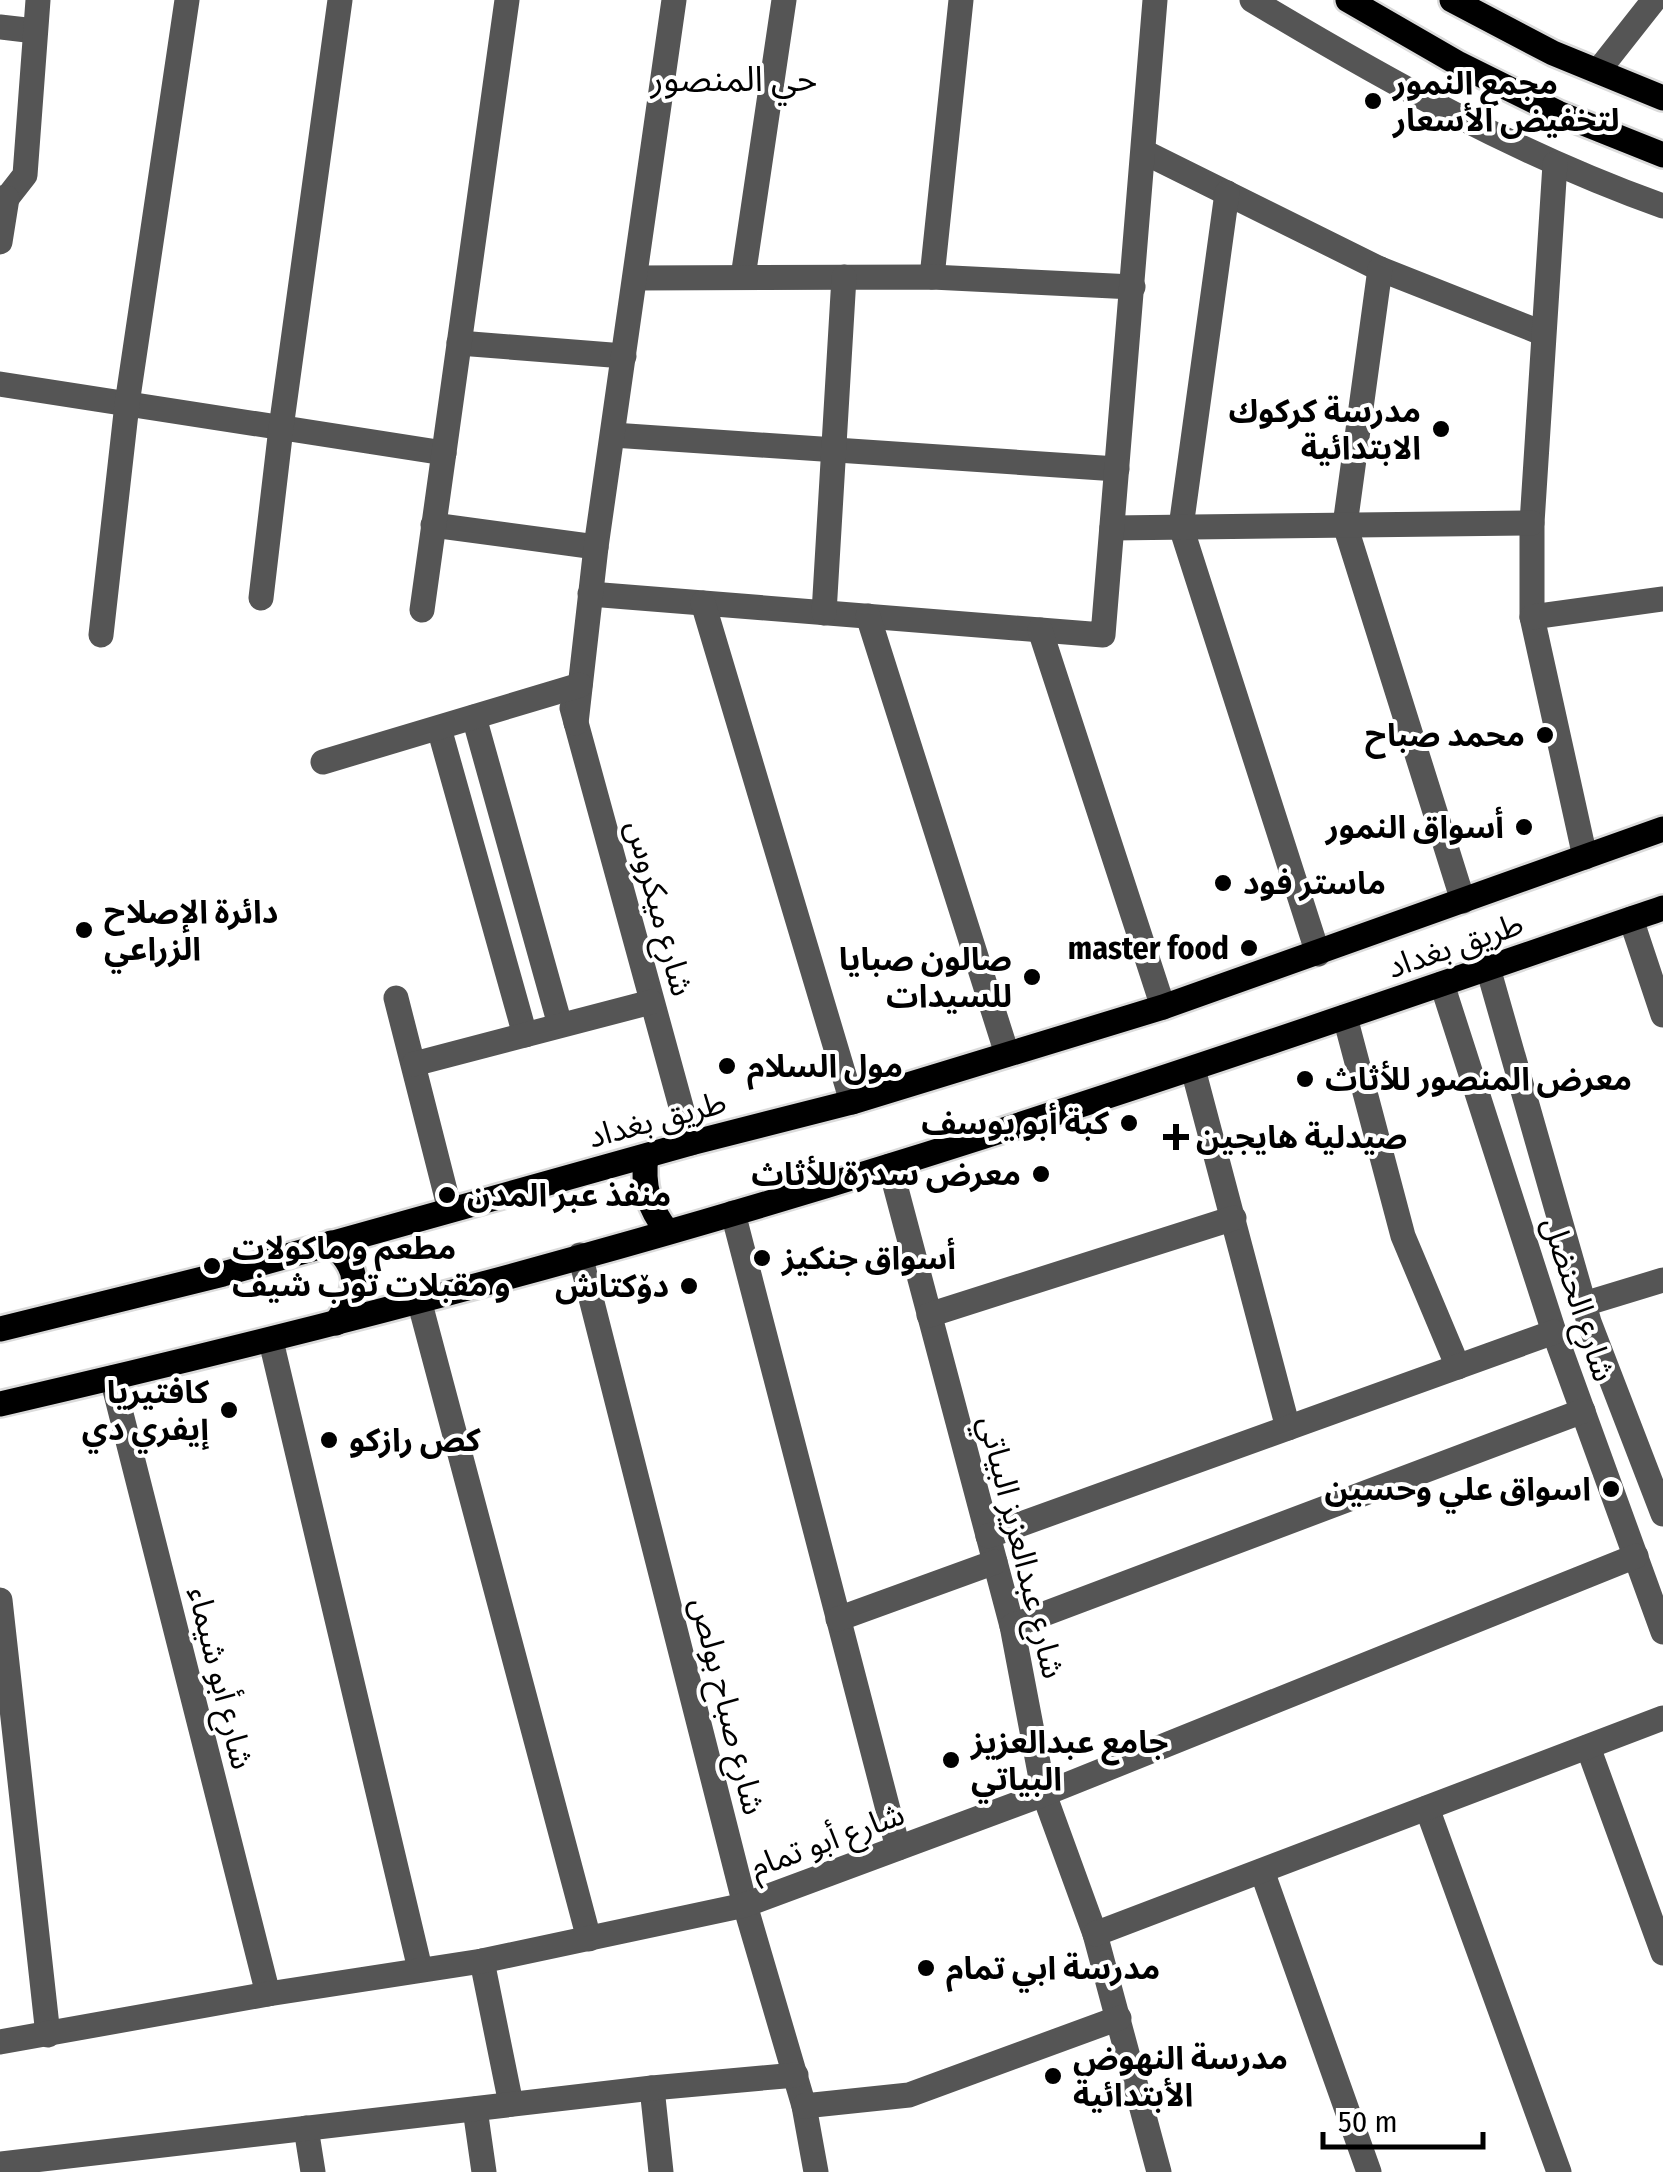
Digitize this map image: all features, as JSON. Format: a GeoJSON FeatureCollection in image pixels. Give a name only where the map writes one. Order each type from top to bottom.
{"type":"FeatureCollection","features":[{"type":"Feature","properties":{"kind":"main road"},"geometry":{"type":"LineString","coordinates":[[1348,0],[1459,64],[1542,104],[1663,154]]}},
{"type":"Feature","properties":{"kind":"main road"},"geometry":{"type":"LineString","coordinates":[[1452,0],[1553,53],[1663,98]]}},
{"type":"Feature","properties":{"kind":"main road","name":"طريق بغداد"},"geometry":{"type":"LineString","coordinates":[[0,1329],[70,1314],[852,1102],[1163,1007],[1663,830]]}},
{"type":"Feature","properties":{"kind":"main road","name":"طريق بغداد"},"geometry":{"type":"LineString","coordinates":[[0,1404],[270,1341],[733,1213],[1193,1070],[1663,908]]}},
{"type":"Feature","properties":{"kind":"main road"},"geometry":{"type":"LineString","coordinates":[[646,1156],[645,1188],[667,1231]]}},
{"type":"Feature","properties":{"kind":"main road"},"geometry":{"type":"LineString","coordinates":[[331,1243],[346,1256],[355,1287],[336,1323]]}},
{"type":"Feature","properties":{"kind":"street"},"geometry":{"type":"LineString","coordinates":[[0,242],[2,201],[25,175],[38,0]]}},
{"type":"Feature","properties":{"kind":"street"},"geometry":{"type":"LineString","coordinates":[[101,635],[127,404],[186,0]]}},
{"type":"Feature","properties":{"kind":"street"},"geometry":{"type":"LineString","coordinates":[[261,598],[340,0]]}},
{"type":"Feature","properties":{"kind":"street"},"geometry":{"type":"LineString","coordinates":[[422,610],[507,0]]}},
{"type":"Feature","properties":{"kind":"street"},"geometry":{"type":"LineString","coordinates":[[323,762],[574,687],[674,0]]}},
{"type":"Feature","properties":{"kind":"street"},"geometry":{"type":"LineString","coordinates":[[743,278],[784,0]]}},
{"type":"Feature","properties":{"kind":"street"},"geometry":{"type":"LineString","coordinates":[[932,277],[962,0]]}},
{"type":"Feature","properties":{"kind":"street"},"geometry":{"type":"LineString","coordinates":[[590,594],[1103,635],[1156,0]]}},
{"type":"Feature","properties":{"kind":"street"},"geometry":{"type":"LineString","coordinates":[[1252,0],[1448,112],[1555,164],[1663,206]]}},
{"type":"Feature","properties":{"kind":"street"},"geometry":{"type":"LineString","coordinates":[[1598,71],[1654,0]]}},
{"type":"Feature","properties":{"kind":"street"},"geometry":{"type":"LineString","coordinates":[[0,27],[36,30]]}},
{"type":"Feature","properties":{"kind":"street"},"geometry":{"type":"LineString","coordinates":[[1144,152],[1380,269],[1542,333]]}},
{"type":"Feature","properties":{"kind":"street"},"geometry":{"type":"LineString","coordinates":[[1555,164],[1532,523],[1532,617],[1585,857]]}},
{"type":"Feature","properties":{"kind":"street"},"geometry":{"type":"LineString","coordinates":[[1227,193],[1181,527],[1318,954]]}},
{"type":"Feature","properties":{"kind":"street"},"geometry":{"type":"LineString","coordinates":[[1380,269],[1345,526],[1463,901]]}},
{"type":"Feature","properties":{"kind":"street"},"geometry":{"type":"LineString","coordinates":[[824,613],[844,277]]}},
{"type":"Feature","properties":{"kind":"street"},"geometry":{"type":"LineString","coordinates":[[635,278],[932,277],[1132,287]]}},
{"type":"Feature","properties":{"kind":"street"},"geometry":{"type":"LineString","coordinates":[[459,343],[624,356]]}},
{"type":"Feature","properties":{"kind":"street"},"geometry":{"type":"LineString","coordinates":[[0,384],[444,453]]}},
{"type":"Feature","properties":{"kind":"street"},"geometry":{"type":"LineString","coordinates":[[613,435],[1117,469]]}},
{"type":"Feature","properties":{"kind":"street"},"geometry":{"type":"LineString","coordinates":[[1112,528],[1532,523]]}},
{"type":"Feature","properties":{"kind":"street"},"geometry":{"type":"LineString","coordinates":[[434,524],[596,547]]}},
{"type":"Feature","properties":{"kind":"street"},"geometry":{"type":"LineString","coordinates":[[1532,617],[1663,599]]}},
{"type":"Feature","properties":{"kind":"street"},"geometry":{"type":"LineString","coordinates":[[703,603],[852,1102]]}},
{"type":"Feature","properties":{"kind":"street"},"geometry":{"type":"LineString","coordinates":[[868,616],[1008,1054]]}},
{"type":"Feature","properties":{"kind":"street"},"geometry":{"type":"LineString","coordinates":[[1040,630],[1163,1007]]}},
{"type":"Feature","properties":{"kind":"street","name":"شارع ميكروس"},"geometry":{"type":"LineString","coordinates":[[574,687],[576,724],[691,1143]]}},
{"type":"Feature","properties":{"kind":"street"},"geometry":{"type":"LineString","coordinates":[[474,717],[560,1026]]}},
{"type":"Feature","properties":{"kind":"street"},"geometry":{"type":"LineString","coordinates":[[439,728],[524,1035]]}},
{"type":"Feature","properties":{"kind":"street"},"geometry":{"type":"LineString","coordinates":[[1632,919],[1663,1016]]}},
{"type":"Feature","properties":{"kind":"street","name":"شارع الحنضل"},"geometry":{"type":"LineString","coordinates":[[1488,968],[1584,1304],[1655,1471],[1663,1514]]}},
{"type":"Feature","properties":{"kind":"street","name":"شارع الحنضل"},"geometry":{"type":"LineString","coordinates":[[1442,984],[1554,1332],[1662,1623]]}},
{"type":"Feature","properties":{"kind":"street"},"geometry":{"type":"LineString","coordinates":[[396,998],[450,1210]]}},
{"type":"Feature","properties":{"kind":"street"},"geometry":{"type":"LineString","coordinates":[[414,1064],[651,1002]]}},
{"type":"Feature","properties":{"kind":"street"},"geometry":{"type":"LineString","coordinates":[[1460,1031],[1469,1015],[1484,1010],[1503,1022]]}},
{"type":"Feature","properties":{"kind":"street"},"geometry":{"type":"LineString","coordinates":[[1345,1017],[1403,1236],[1458,1367]]}},
{"type":"Feature","properties":{"kind":"street"},"geometry":{"type":"LineString","coordinates":[[1193,1070],[1288,1428]]}},
{"type":"Feature","properties":{"kind":"street","name":"شارع عبدالعزيز البياتي"},"geometry":{"type":"LineString","coordinates":[[890,1166],[1012,1626],[1044,1794],[1095,1934],[1159,2172]]}},
{"type":"Feature","properties":{"kind":"street"},"geometry":{"type":"LineString","coordinates":[[733,1213],[898,1848]]}},
{"type":"Feature","properties":{"kind":"street"},"geometry":{"type":"LineString","coordinates":[[929,1315],[1234,1218]]}},
{"type":"Feature","properties":{"kind":"street","name":"شارع صباح بولص"},"geometry":{"type":"LineString","coordinates":[[580,1255],[746,1905],[804,2106],[816,2172]]}},
{"type":"Feature","properties":{"kind":"street"},"geometry":{"type":"LineString","coordinates":[[1584,1304],[1663,1280]]}},
{"type":"Feature","properties":{"kind":"street"},"geometry":{"type":"LineString","coordinates":[[419,1300],[589,1939]]}},
{"type":"Feature","properties":{"kind":"street"},"geometry":{"type":"LineString","coordinates":[[988,1536],[1554,1332]]}},
{"type":"Feature","properties":{"kind":"street"},"geometry":{"type":"LineString","coordinates":[[270,1341],[420,1969]]}},
{"type":"Feature","properties":{"kind":"street","name":"شارع أبو شيماء"},"geometry":{"type":"LineString","coordinates":[[112,1378],[268,1994]]}},
{"type":"Feature","properties":{"kind":"street"},"geometry":{"type":"LineString","coordinates":[[1012,1626],[1582,1411]]}},
{"type":"Feature","properties":{"kind":"street","name":"شارع أبو تمام"},"geometry":{"type":"LineString","coordinates":[[0,2042],[482,1961],[746,1905],[1044,1794],[1636,1556]]}},
{"type":"Feature","properties":{"kind":"street"},"geometry":{"type":"LineString","coordinates":[[838,1619],[995,1562]]}},
{"type":"Feature","properties":{"kind":"street"},"geometry":{"type":"LineString","coordinates":[[0,1600],[48,2035]]}},
{"type":"Feature","properties":{"kind":"street"},"geometry":{"type":"LineString","coordinates":[[1095,1934],[1663,1718]]}},
{"type":"Feature","properties":{"kind":"street"},"geometry":{"type":"LineString","coordinates":[[1588,1747],[1663,1953]]}},
{"type":"Feature","properties":{"kind":"street"},"geometry":{"type":"LineString","coordinates":[[1426,1808],[1560,2172]]}},
{"type":"Feature","properties":{"kind":"street"},"geometry":{"type":"LineString","coordinates":[[1262,1871],[1368,2172]]}},
{"type":"Feature","properties":{"kind":"street"},"geometry":{"type":"LineString","coordinates":[[482,1961],[510,2104]]}},
{"type":"Feature","properties":{"kind":"street"},"geometry":{"type":"LineString","coordinates":[[804,2106],[909,2095],[1119,2018]]}},
{"type":"Feature","properties":{"kind":"street"},"geometry":{"type":"LineString","coordinates":[[0,2164],[145,2160],[306,2128],[796,2075]]}},
{"type":"Feature","properties":{"kind":"street"},"geometry":{"type":"LineString","coordinates":[[652,2088],[661,2172]]}},
{"type":"Feature","properties":{"kind":"street"},"geometry":{"type":"LineString","coordinates":[[475,2109],[484,2172]]}},
{"type":"Feature","properties":{"kind":"street"},"geometry":{"type":"LineString","coordinates":[[306,2128],[313,2172]]}},
{"type":"Feature","properties":{"kind":"place","name":"مجمع النمور لتخفيض الأسعار"},"geometry":{"type":"Point","coordinates":[1373,101]}},
{"type":"Feature","properties":{"kind":"place","name":"مدرسة كركوك الابتدائية"},"geometry":{"type":"Point","coordinates":[1441,429]}},
{"type":"Feature","properties":{"kind":"place","name":"محمد صباح"},"geometry":{"type":"Point","coordinates":[1545,735]}},
{"type":"Feature","properties":{"kind":"place","name":"أسواق النمور"},"geometry":{"type":"Point","coordinates":[1524,827]}},
{"type":"Feature","properties":{"kind":"place","name":"ماستر فود"},"geometry":{"type":"Point","coordinates":[1223,883]}},
{"type":"Feature","properties":{"kind":"place","name":"دائرة الإصلاح الزراعي"},"geometry":{"type":"Point","coordinates":[84,930]}},
{"type":"Feature","properties":{"kind":"place","name":"master food"},"geometry":{"type":"Point","coordinates":[1249,948]}},
{"type":"Feature","properties":{"kind":"place","name":"صالون صبايا للسيدات"},"geometry":{"type":"Point","coordinates":[1032,977]}},
{"type":"Feature","properties":{"kind":"place","name":"مول السلام"},"geometry":{"type":"Point","coordinates":[727,1066]}},
{"type":"Feature","properties":{"kind":"place","name":"معرض المنصور للأثاث"},"geometry":{"type":"Point","coordinates":[1305,1079]}},
{"type":"Feature","properties":{"kind":"place","name":"كبة أبو يوسف"},"geometry":{"type":"Point","coordinates":[1129,1123]}},
{"type":"Feature","properties":{"kind":"place","name":"صيدلية هايجين"},"geometry":{"type":"Point","coordinates":[1176,1137]}},
{"type":"Feature","properties":{"kind":"place","name":"معرض سدرة للأثاث"},"geometry":{"type":"Point","coordinates":[1041,1174]}},
{"type":"Feature","properties":{"kind":"place","name":"منفذ عبر المدن"},"geometry":{"type":"Point","coordinates":[447,1195]}},
{"type":"Feature","properties":{"kind":"place","name":"أسواق جنكيز"},"geometry":{"type":"Point","coordinates":[762,1258]}},
{"type":"Feature","properties":{"kind":"place","name":"مطعم و ماكولات و مقبلات توب شيف"},"geometry":{"type":"Point","coordinates":[212,1266]}},
{"type":"Feature","properties":{"kind":"place","name":"دۆکتاش"},"geometry":{"type":"Point","coordinates":[689,1286]}},
{"type":"Feature","properties":{"kind":"place","name":"كافتيريا إيفري دي"},"geometry":{"type":"Point","coordinates":[229,1410]}},
{"type":"Feature","properties":{"kind":"place","name":"كص رازكو"},"geometry":{"type":"Point","coordinates":[329,1440]}},
{"type":"Feature","properties":{"kind":"place","name":"اسواق علي وحسين"},"geometry":{"type":"Point","coordinates":[1611,1489]}},
{"type":"Feature","properties":{"kind":"place","name":"جامع عبدالعزيز البياتي"},"geometry":{"type":"Point","coordinates":[951,1760]}},
{"type":"Feature","properties":{"kind":"place","name":"مدرسة ابي تمام"},"geometry":{"type":"Point","coordinates":[926,1968]}},
{"type":"Feature","properties":{"kind":"place","name":"مدرسة النهوض الأبتدائية"},"geometry":{"type":"Point","coordinates":[1053,2076]}},
{"type":"Feature","properties":{"kind":"district","name":"حي المنصور"},"geometry":{"type":"Point","coordinates":[734,79]}}]}
